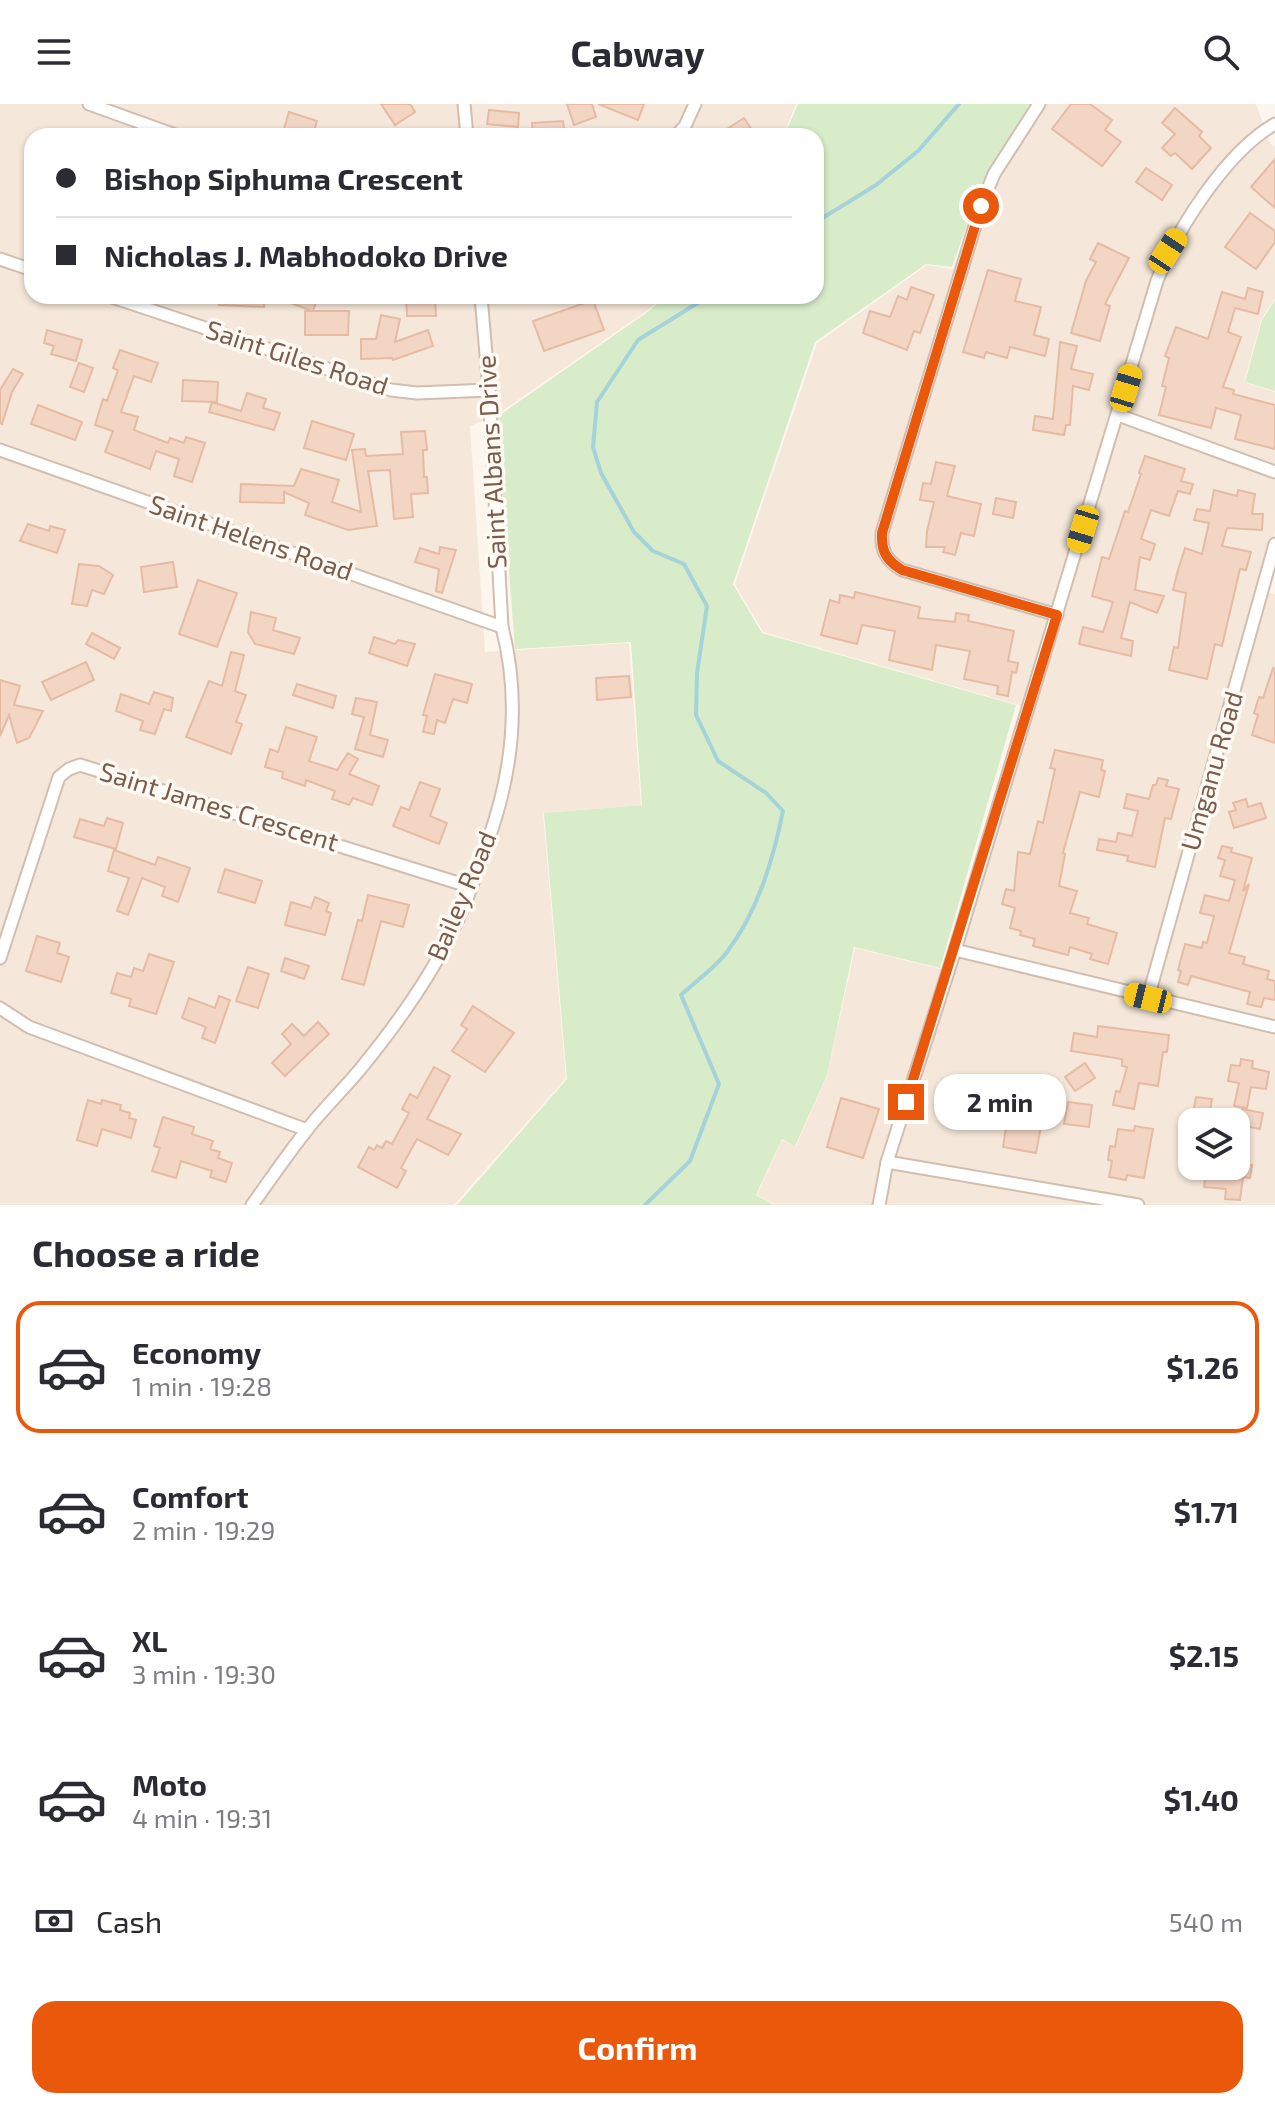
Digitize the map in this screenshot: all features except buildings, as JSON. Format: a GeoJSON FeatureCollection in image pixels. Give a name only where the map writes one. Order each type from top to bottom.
{"type":"FeatureCollection","features":[{"type":"Feature","properties":{"kind":"street"},"geometry":{"type":"LineString","coordinates":[[89,104],[156,128]]}},
{"type":"Feature","properties":{"kind":"street"},"geometry":{"type":"LineString","coordinates":[[464,104],[466,128]]}},
{"type":"Feature","properties":{"kind":"street"},"geometry":{"type":"LineString","coordinates":[[683,128],[695,104]]}},
{"type":"Feature","properties":{"kind":"street"},"geometry":{"type":"LineString","coordinates":[[1039,104],[994,174],[981,206],[882,533],[881,545],[891,563],[902,570],[1057,615]]}},
{"type":"Feature","properties":{"kind":"street"},"geometry":{"type":"LineString","coordinates":[[879,1205],[887,1162],[955,950],[1168,251],[1213,182],[1261,132],[1275,124]]}},
{"type":"Feature","properties":{"kind":"street"},"geometry":{"type":"LineString","coordinates":[[0,259],[24,267]]}},
{"type":"Feature","properties":{"kind":"street","name":"Saint Giles Road"},"geometry":{"type":"LineString","coordinates":[[133,304],[391,390],[417,393],[489,390]]}},
{"type":"Feature","properties":{"kind":"street","name":"Saint Albans Drive"},"geometry":{"type":"LineString","coordinates":[[482,304],[502,627]]}},
{"type":"Feature","properties":{"kind":"street"},"geometry":{"type":"LineString","coordinates":[[1118,415],[1275,472]]}},
{"type":"Feature","properties":{"kind":"street","name":"Saint Helens Road"},"geometry":{"type":"LineString","coordinates":[[0,450],[502,627]]}},
{"type":"Feature","properties":{"kind":"street","name":"Umganu Road"},"geometry":{"type":"LineString","coordinates":[[1148,998],[1275,544]]}},
{"type":"Feature","properties":{"kind":"street","name":"Bailey Road"},"geometry":{"type":"LineString","coordinates":[[252,1205],[307,1130],[361,1069],[427,976],[447,942],[471,887],[507,781],[512,690],[510,660],[502,627]]}},
{"type":"Feature","properties":{"kind":"street","name":"Saint James Crescent"},"geometry":{"type":"LineString","coordinates":[[0,958],[59,777],[80,765],[471,887]]}},
{"type":"Feature","properties":{"kind":"street"},"geometry":{"type":"LineString","coordinates":[[955,950],[1275,1027]]}},
{"type":"Feature","properties":{"kind":"street"},"geometry":{"type":"LineString","coordinates":[[0,1008],[29,1027],[307,1130]]}},
{"type":"Feature","properties":{"kind":"street"},"geometry":{"type":"LineString","coordinates":[[887,1162],[1138,1205]]}},
{"type":"Feature","properties":{"kind":"shaded area"},"geometry":{"type":"Polygon","coordinates":[[[0,104],[796,104],[786,128],[24,128],[24,304],[655,304],[495,416],[470,426],[485,652],[629,643],[641,805],[543,813],[566,1078],[454,1205],[0,1205],[0,104]]]}},
{"type":"Feature","properties":{"kind":"shaded area"},"geometry":{"type":"Polygon","coordinates":[[[1035,104],[1256,104],[1270,143],[1275,147],[1275,298],[1261,320],[1244,382],[1275,392],[1275,532],[1259,590],[1275,594],[1275,1205],[776,1205],[757,1195],[782,1140],[796,1146],[827,1076],[855,948],[949,971],[1029,708],[763,632],[735,584],[817,343],[927,265],[953,269],[985,181],[1035,104]]]}},
{"type":"Feature","properties":{"kind":"green space"},"geometry":{"type":"Polygon","coordinates":[[[798,104],[1030,104],[982,183],[952,267],[926,264],[815,342],[733,584],[762,633],[1016,705],[940,968],[854,947],[827,1075],[795,1146],[782,1139],[756,1195],[774,1205],[457,1205],[567,1079],[544,813],[642,805],[631,642],[515,649],[497,417],[657,304],[824,304],[824,128],[788,128],[798,104]]]}},
{"type":"Feature","properties":{"kind":"green space"},"geometry":{"type":"Polygon","coordinates":[[[1275,300],[1275,391],[1245,382],[1262,320],[1275,300]]]}},
{"type":"Feature","properties":{"kind":"waterway"},"geometry":{"type":"LineString","coordinates":[[824,217],[876,185],[918,151],[959,104]]}},
{"type":"Feature","properties":{"kind":"waterway"},"geometry":{"type":"LineString","coordinates":[[645,1205],[690,1161],[719,1084],[681,995],[722,958],[747,920],[769,866],[783,811],[766,793],[718,761],[696,715],[697,673],[707,606],[684,564],[653,551],[634,532],[601,473],[593,447],[597,402],[638,340],[696,304]]}},
{"type":"Feature","properties":{"kind":"route"},"geometry":{"type":"LineString","coordinates":[[906,1102],[1057,615],[902,570],[884,555],[881,545],[882,533],[981,206]]}}]}
